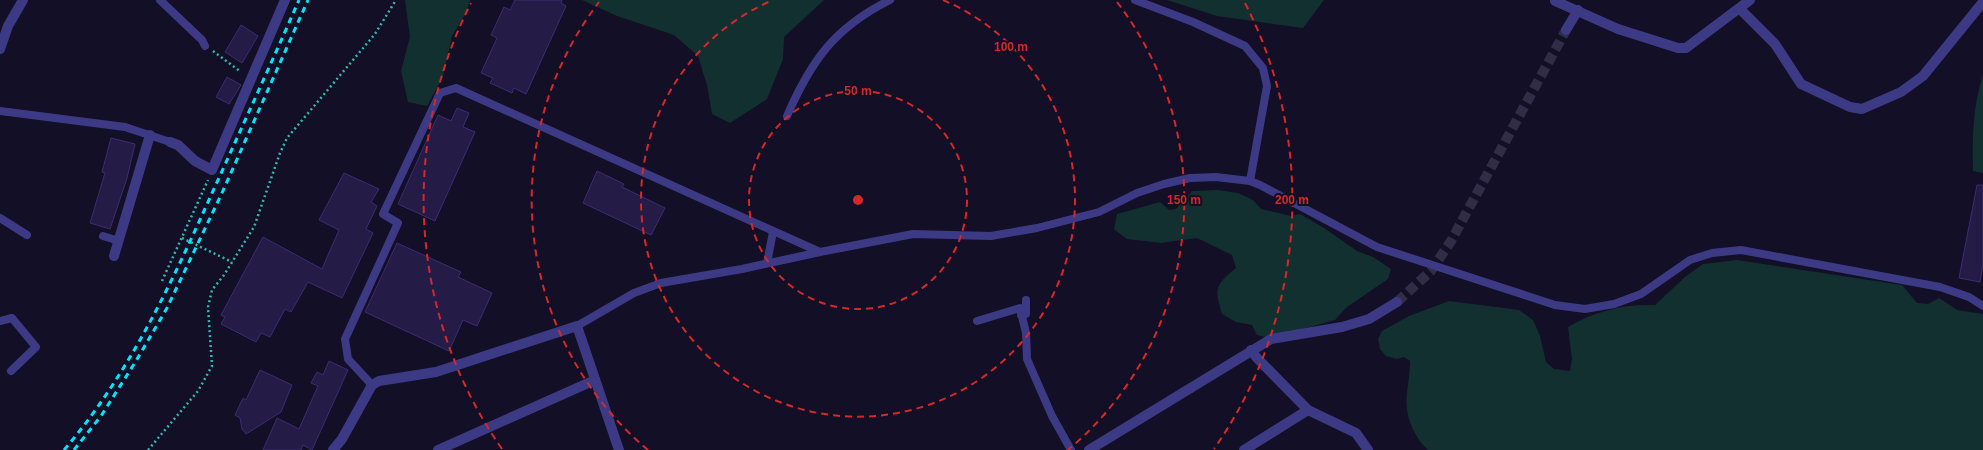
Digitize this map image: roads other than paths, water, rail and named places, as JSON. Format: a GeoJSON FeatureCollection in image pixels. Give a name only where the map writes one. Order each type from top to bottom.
{"type":"FeatureCollection","features":[{"type":"Feature","properties":{"kind":"street"},"geometry":{"type":"LineString","coordinates":[[0,49],[8,26],[23,0]]}},
{"type":"Feature","properties":{"kind":"street"},"geometry":{"type":"LineString","coordinates":[[170,142],[178,145],[195,161],[212,170],[285,0]]}},
{"type":"Feature","properties":{"kind":"street"},"geometry":{"type":"LineString","coordinates":[[1554,1],[1578,10],[1618,29],[1678,48],[1686,48],[1750,0]]}},
{"type":"Feature","properties":{"kind":"street"},"geometry":{"type":"LineString","coordinates":[[1740,9],[1775,44],[1801,84],[1850,107],[1862,109],[1902,92],[1923,76],[1983,2]]}},
{"type":"Feature","properties":{"kind":"street"},"geometry":{"type":"LineString","coordinates":[[1566,30],[1578,10]]}},
{"type":"Feature","properties":{"kind":"street"},"geometry":{"type":"LineString","coordinates":[[114,256],[150,135]]}},
{"type":"Feature","properties":{"kind":"street"},"geometry":{"type":"LineString","coordinates":[[1089,450],[1271,339],[1316,332],[1369,319],[1397,302]]}},
{"type":"Feature","properties":{"kind":"street"},"geometry":{"type":"LineString","coordinates":[[334,450],[346,432],[372,384],[379,381],[436,372],[577,326],[620,450]]}},
{"type":"Feature","properties":{"kind":"street"},"geometry":{"type":"LineString","coordinates":[[1251,350],[1308,410],[1356,434],[1368,450]]}},
{"type":"Feature","properties":{"kind":"street"},"geometry":{"type":"LineString","coordinates":[[438,450],[595,380]]}},
{"type":"Feature","properties":{"kind":"street"},"geometry":{"type":"LineString","coordinates":[[1244,450],[1308,410]]}},
{"type":"Feature","properties":{"kind":"lane"},"geometry":{"type":"LineString","coordinates":[[160,0],[202,40],[205,46]]}},
{"type":"Feature","properties":{"kind":"lane"},"geometry":{"type":"LineString","coordinates":[[787,116],[797,93],[817,58],[834,38],[856,20],[890,0]]}},
{"type":"Feature","properties":{"kind":"lane"},"geometry":{"type":"LineString","coordinates":[[1135,0],[1193,22],[1245,46],[1263,68],[1267,86],[1250,182]]}},
{"type":"Feature","properties":{"kind":"lane"},"geometry":{"type":"LineString","coordinates":[[372,384],[348,359],[346,339],[398,222],[383,214],[440,93],[456,88],[820,252]]}},
{"type":"Feature","properties":{"kind":"lane"},"geometry":{"type":"LineString","coordinates":[[0,111],[125,127],[170,142]]}},
{"type":"Feature","properties":{"kind":"lane"},"geometry":{"type":"LineString","coordinates":[[577,326],[634,293],[662,283],[913,234],[991,236],[1038,228],[1098,212],[1137,193],[1164,184],[1190,178],[1216,177],[1250,182],[1292,200],[1377,246],[1555,305],[1585,309],[1614,304],[1641,294],[1690,260],[1712,253],[1741,250],[1940,287],[1969,297],[1983,306]]}},
{"type":"Feature","properties":{"kind":"lane"},"geometry":{"type":"LineString","coordinates":[[0,218],[27,235]]}},
{"type":"Feature","properties":{"kind":"lane"},"geometry":{"type":"LineString","coordinates":[[767,263],[773,232]]}},
{"type":"Feature","properties":{"kind":"lane"},"geometry":{"type":"LineString","coordinates":[[103,236],[119,241]]}},
{"type":"Feature","properties":{"kind":"lane"},"geometry":{"type":"LineString","coordinates":[[1021,315],[1026,314],[1026,300]]}},
{"type":"Feature","properties":{"kind":"lane"},"geometry":{"type":"LineString","coordinates":[[977,321],[1020,308],[1026,333],[1027,359],[1046,404],[1071,450]]}},
{"type":"Feature","properties":{"kind":"lane"},"geometry":{"type":"LineString","coordinates":[[0,321],[12,318],[36,347],[11,371]]}},
{"type":"Feature","properties":{"kind":"tunnel"},"geometry":{"type":"LineString","coordinates":[[1397,302],[1431,271],[1451,241],[1566,30]]}},
{"type":"Feature","properties":{"kind":"railway"},"geometry":{"type":"LineString","coordinates":[[64,450],[109,390],[148,326],[198,225],[299,0]]}},
{"type":"Feature","properties":{"kind":"railway"},"geometry":{"type":"LineString","coordinates":[[74,450],[101,416],[167,308],[222,193],[308,0]]}}]}
